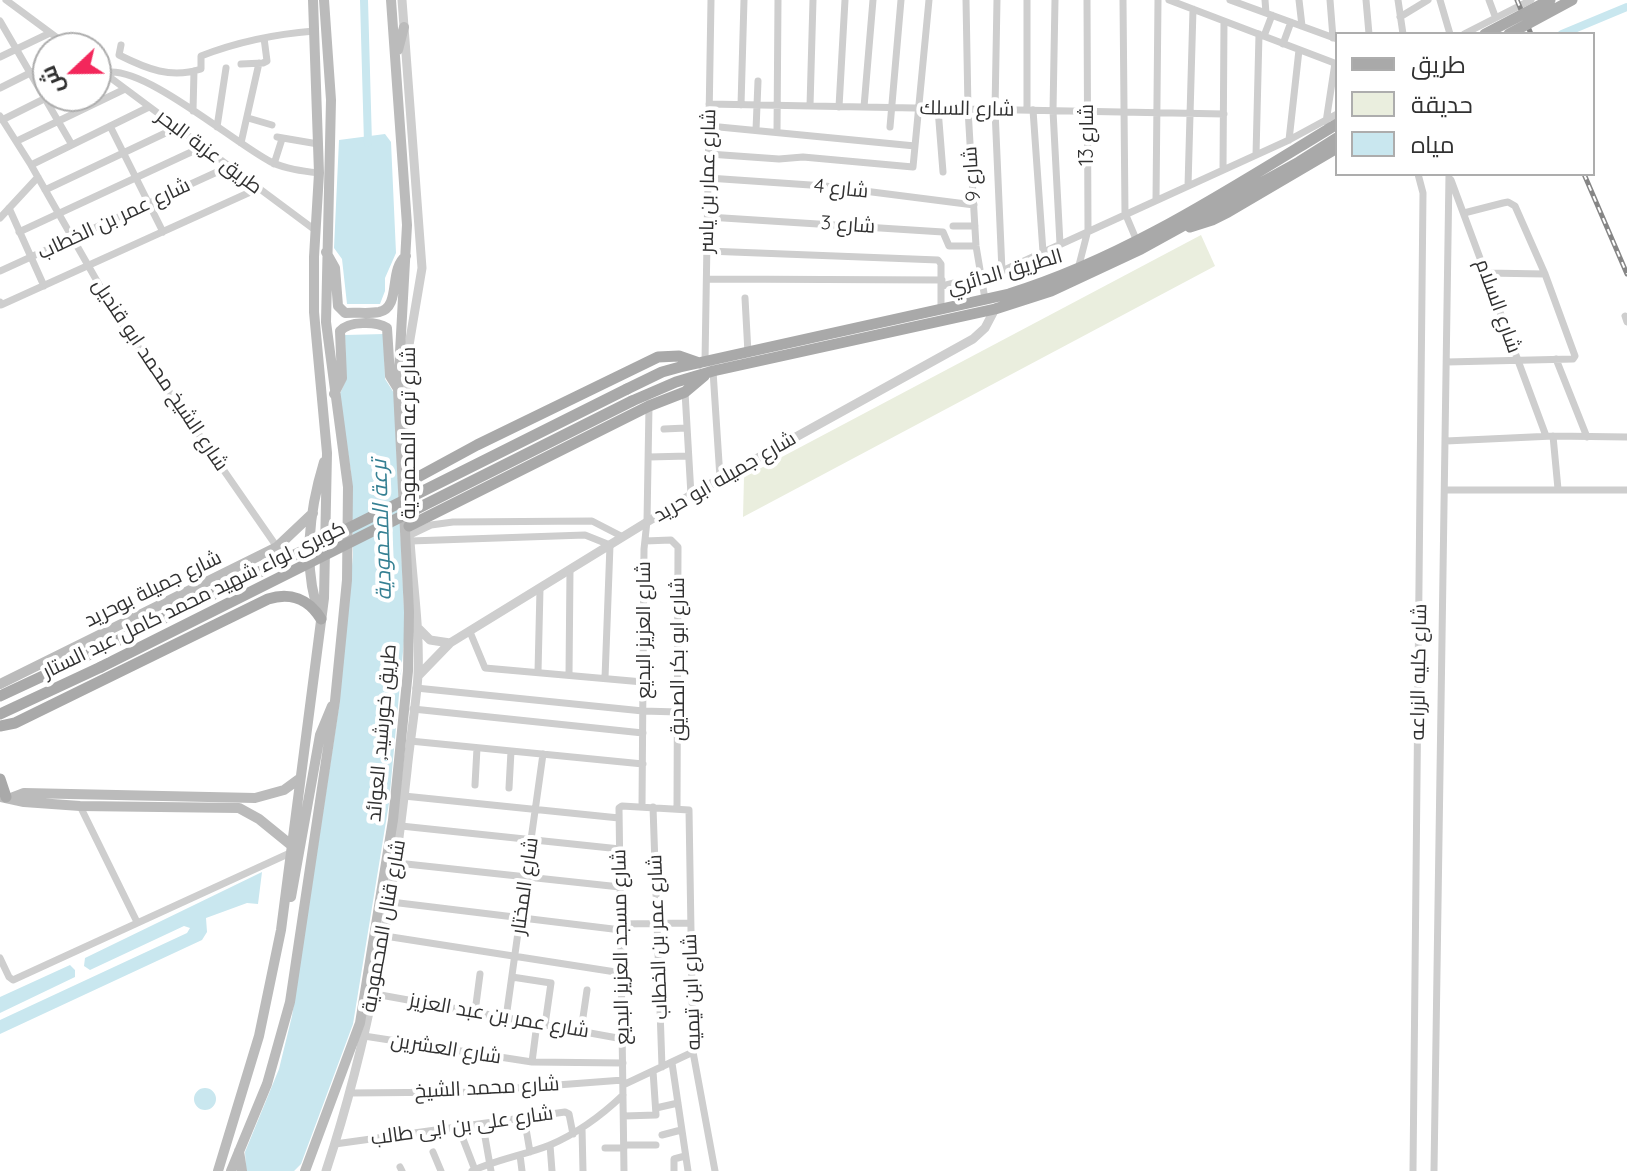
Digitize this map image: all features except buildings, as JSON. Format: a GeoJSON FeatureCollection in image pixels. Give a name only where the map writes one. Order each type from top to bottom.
{"type":"FeatureCollection","features":[{"type":"Feature","properties":{"kind":"main road"},"geometry":{"type":"LineString","coordinates":[[281,930],[326,560],[327,453],[314,312],[319,173],[313,0]]}},
{"type":"Feature","properties":{"kind":"main road"},"geometry":{"type":"LineString","coordinates":[[231,1171],[267,1084],[290,1002],[335,701],[349,533],[345,464],[326,322],[331,100],[324,0]]}},
{"type":"Feature","properties":{"kind":"main road","name":"طريق خورشيد, العوائد"},"geometry":{"type":"LineString","coordinates":[[304,1170],[360,1023],[393,820],[408,671],[398,389],[407,225],[391,0]]}},
{"type":"Feature","properties":{"kind":"main road"},"geometry":{"type":"LineString","coordinates":[[1489,32],[1550,0]]}},
{"type":"Feature","properties":{"kind":"main road"},"geometry":{"type":"LineString","coordinates":[[1513,32],[1572,0]]}},
{"type":"Feature","properties":{"kind":"main road"},"geometry":{"type":"LineString","coordinates":[[395,60],[404,27]]}},
{"type":"Feature","properties":{"kind":"main road","name":"الطريق الدائري"},"geometry":{"type":"LineString","coordinates":[[706,367],[748,353],[1032,287],[1078,269],[1186,214],[1331,123]]}},
{"type":"Feature","properties":{"kind":"main road","name":"الطريق الدائري"},"geometry":{"type":"LineString","coordinates":[[706,367],[995,309],[1078,280],[1177,229],[1335,139]]}},
{"type":"Feature","properties":{"kind":"main road"},"geometry":{"type":"LineString","coordinates":[[1177,229],[1220,216],[1335,149]]}},
{"type":"Feature","properties":{"kind":"main road"},"geometry":{"type":"LineString","coordinates":[[326,252],[335,268],[338,306],[345,313],[379,312],[390,304],[396,268],[406,256]]}},
{"type":"Feature","properties":{"kind":"main road"},"geometry":{"type":"LineString","coordinates":[[334,394],[342,378],[340,331],[349,325],[381,324],[389,333],[390,376],[398,389]]}},
{"type":"Feature","properties":{"kind":"main road"},"geometry":{"type":"LineString","coordinates":[[407,483],[658,357],[679,356],[706,367],[685,392],[649,406],[480,491],[410,534]]}},
{"type":"Feature","properties":{"kind":"main road","name":"كوبرى لواء شهيد محمد كامل عبد الستار"},"geometry":{"type":"LineString","coordinates":[[0,696],[315,545],[662,372],[706,367]]}},
{"type":"Feature","properties":{"kind":"main road","name":"كوبرى لواء شهيد محمد كامل عبد الستار"},"geometry":{"type":"LineString","coordinates":[[0,714],[706,367]]}},
{"type":"Feature","properties":{"kind":"main road"},"geometry":{"type":"LineString","coordinates":[[466,451],[466,474],[480,491]]}},
{"type":"Feature","properties":{"kind":"main road"},"geometry":{"type":"LineString","coordinates":[[321,619],[310,574],[313,513],[327,453]]}},
{"type":"Feature","properties":{"kind":"main road","name":"شارع جميلة بوحريد"},"geometry":{"type":"LineString","coordinates":[[0,684],[277,547],[313,513]]}},
{"type":"Feature","properties":{"kind":"main road"},"geometry":{"type":"LineString","coordinates":[[0,726],[15,723],[268,599],[281,596],[299,599],[314,609],[321,619]]}},
{"type":"Feature","properties":{"kind":"main road"},"geometry":{"type":"LineString","coordinates":[[218,1171],[259,1036],[281,930],[294,885],[322,727],[335,701]]}},
{"type":"Feature","properties":{"kind":"main road"},"geometry":{"type":"LineString","coordinates":[[0,779],[6,797]]}},
{"type":"Feature","properties":{"kind":"main road"},"geometry":{"type":"LineString","coordinates":[[6,797],[24,802],[80,806],[212,806],[270,796],[299,779]]}},
{"type":"Feature","properties":{"kind":"main road"},"geometry":{"type":"LineString","coordinates":[[6,797],[24,793],[240,803],[291,849]]}},
{"type":"Feature","properties":{"kind":"main road"},"geometry":{"type":"LineString","coordinates":[[239,1151],[242,1171]]}},
{"type":"Feature","properties":{"kind":"street"},"geometry":{"type":"LineString","coordinates":[[6,0],[49,32]]}},
{"type":"Feature","properties":{"kind":"street","name":"شارع ترعه المحمودية"},"geometry":{"type":"LineString","coordinates":[[402,0],[422,268],[406,363],[407,483],[418,627],[418,676]]}},
{"type":"Feature","properties":{"kind":"street","name":"شارع عمار بن ياسر"},"geometry":{"type":"LineString","coordinates":[[711,0],[706,367],[720,478]]}},
{"type":"Feature","properties":{"kind":"street"},"geometry":{"type":"LineString","coordinates":[[741,105],[744,0]]}},
{"type":"Feature","properties":{"kind":"street"},"geometry":{"type":"LineString","coordinates":[[777,132],[778,0]]}},
{"type":"Feature","properties":{"kind":"street"},"geometry":{"type":"LineString","coordinates":[[810,106],[813,0]]}},
{"type":"Feature","properties":{"kind":"street"},"geometry":{"type":"LineString","coordinates":[[839,107],[845,0]]}},
{"type":"Feature","properties":{"kind":"street"},"geometry":{"type":"LineString","coordinates":[[864,107],[873,0]]}},
{"type":"Feature","properties":{"kind":"street"},"geometry":{"type":"LineString","coordinates":[[890,127],[901,0]]}},
{"type":"Feature","properties":{"kind":"street"},"geometry":{"type":"LineString","coordinates":[[709,154],[779,159],[803,157],[909,168],[914,165],[929,0]]}},
{"type":"Feature","properties":{"kind":"street","name":"شارع 9"},"geometry":{"type":"LineString","coordinates":[[966,0],[968,109],[976,246],[985,299]]}},
{"type":"Feature","properties":{"kind":"street"},"geometry":{"type":"LineString","coordinates":[[997,0],[995,110],[1002,271]]}},
{"type":"Feature","properties":{"kind":"street"},"geometry":{"type":"LineString","coordinates":[[1027,0],[1030,110],[1043,252]]}},
{"type":"Feature","properties":{"kind":"street"},"geometry":{"type":"LineString","coordinates":[[1055,0],[1053,111],[1060,244]]}},
{"type":"Feature","properties":{"kind":"street","name":"شارع 13"},"geometry":{"type":"LineString","coordinates":[[1078,269],[1088,230],[1087,0]]}},
{"type":"Feature","properties":{"kind":"street"},"geometry":{"type":"LineString","coordinates":[[1123,0],[1125,213],[1136,239]]}},
{"type":"Feature","properties":{"kind":"street"},"geometry":{"type":"LineString","coordinates":[[1156,200],[1158,0]]}},
{"type":"Feature","properties":{"kind":"street"},"geometry":{"type":"LineString","coordinates":[[1169,0],[1335,64]]}},
{"type":"Feature","properties":{"kind":"street"},"geometry":{"type":"LineString","coordinates":[[1230,0],[1335,38],[1330,0]]}},
{"type":"Feature","properties":{"kind":"street"},"geometry":{"type":"LineString","coordinates":[[1256,155],[1262,35],[1269,14],[1265,0]]}},
{"type":"Feature","properties":{"kind":"street"},"geometry":{"type":"LineString","coordinates":[[1299,0],[1302,26]]}},
{"type":"Feature","properties":{"kind":"street"},"geometry":{"type":"LineString","coordinates":[[1366,0],[1369,32]]}},
{"type":"Feature","properties":{"kind":"street"},"geometry":{"type":"LineString","coordinates":[[1398,0],[1403,32]]}},
{"type":"Feature","properties":{"kind":"street"},"geometry":{"type":"LineString","coordinates":[[1400,17],[1428,0]]}},
{"type":"Feature","properties":{"kind":"street"},"geometry":{"type":"LineString","coordinates":[[1440,0],[1449,32]]}},
{"type":"Feature","properties":{"kind":"street"},"geometry":{"type":"LineString","coordinates":[[1489,0],[1495,16]]}},
{"type":"Feature","properties":{"kind":"street"},"geometry":{"type":"LineString","coordinates":[[1467,32],[1531,0]]}},
{"type":"Feature","properties":{"kind":"street"},"geometry":{"type":"LineString","coordinates":[[1188,186],[1193,9]]}},
{"type":"Feature","properties":{"kind":"street"},"geometry":{"type":"LineString","coordinates":[[1223,170],[1224,21]]}},
{"type":"Feature","properties":{"kind":"street"},"geometry":{"type":"LineString","coordinates":[[1283,44],[1291,22]]}},
{"type":"Feature","properties":{"kind":"street"},"geometry":{"type":"LineString","coordinates":[[1,24],[32,76]]}},
{"type":"Feature","properties":{"kind":"street"},"geometry":{"type":"LineString","coordinates":[[112,57],[119,49],[156,71],[181,74],[202,67],[201,56],[224,47],[314,31]]}},
{"type":"Feature","properties":{"kind":"street"},"geometry":{"type":"LineString","coordinates":[[241,64],[265,62],[268,58],[264,38]]}},
{"type":"Feature","properties":{"kind":"street"},"geometry":{"type":"LineString","coordinates":[[0,57],[32,41]]}},
{"type":"Feature","properties":{"kind":"street"},"geometry":{"type":"LineString","coordinates":[[707,279],[942,283],[1002,271],[1256,155],[1290,146],[1299,50]]}},
{"type":"Feature","properties":{"kind":"street"},"geometry":{"type":"LineString","coordinates":[[241,143],[259,63]]}},
{"type":"Feature","properties":{"kind":"street"},"geometry":{"type":"LineString","coordinates":[[217,127],[226,68]]}},
{"type":"Feature","properties":{"kind":"street"},"geometry":{"type":"LineString","coordinates":[[193,111],[194,71]]}},
{"type":"Feature","properties":{"kind":"street","name":"طريق عزبة البحر"},"geometry":{"type":"LineString","coordinates":[[112,72],[151,86],[274,164],[319,173]]}},
{"type":"Feature","properties":{"kind":"street"},"geometry":{"type":"LineString","coordinates":[[0,88],[30,73]]}},
{"type":"Feature","properties":{"kind":"street"},"geometry":{"type":"LineString","coordinates":[[1331,123],[1335,76]]}},
{"type":"Feature","properties":{"kind":"street","name":"طريق عزبة البحر"},"geometry":{"type":"LineString","coordinates":[[112,80],[315,230]]}},
{"type":"Feature","properties":{"kind":"street"},"geometry":{"type":"LineString","coordinates":[[756,130],[758,81]]}},
{"type":"Feature","properties":{"kind":"street"},"geometry":{"type":"LineString","coordinates":[[17,141],[125,89]]}},
{"type":"Feature","properties":{"kind":"street"},"geometry":{"type":"LineString","coordinates":[[1,119],[32,104]]}},
{"type":"Feature","properties":{"kind":"street","name":"شارع السلك"},"geometry":{"type":"LineString","coordinates":[[709,104],[1224,114]]}},
{"type":"Feature","properties":{"kind":"street"},"geometry":{"type":"LineString","coordinates":[[31,165],[149,107]]}},
{"type":"Feature","properties":{"kind":"street"},"geometry":{"type":"LineString","coordinates":[[938,109],[943,172]]}},
{"type":"Feature","properties":{"kind":"street"},"geometry":{"type":"LineString","coordinates":[[54,112],[72,145]]}},
{"type":"Feature","properties":{"kind":"street"},"geometry":{"type":"LineString","coordinates":[[248,118],[272,125]]}},
{"type":"Feature","properties":{"kind":"street","name":"شارع الشيخ محمد ابو قنديل"},"geometry":{"type":"LineString","coordinates":[[1,119],[17,141],[118,318],[277,547]]}},
{"type":"Feature","properties":{"kind":"street"},"geometry":{"type":"LineString","coordinates":[[110,126],[163,232]]}},
{"type":"Feature","properties":{"kind":"street"},"geometry":{"type":"LineString","coordinates":[[709,126],[915,146]]}},
{"type":"Feature","properties":{"kind":"street"},"geometry":{"type":"LineString","coordinates":[[45,190],[176,128]]}},
{"type":"Feature","properties":{"kind":"street"},"geometry":{"type":"LineString","coordinates":[[274,164],[280,138],[318,144]]}},
{"type":"Feature","properties":{"kind":"street"},"geometry":{"type":"LineString","coordinates":[[19,232],[202,147]]}},
{"type":"Feature","properties":{"kind":"street","name":"شارع عمر بن الخطاب"},"geometry":{"type":"LineString","coordinates":[[0,271],[228,167]]}},
{"type":"Feature","properties":{"kind":"street","name":"شارع كليه الزراعه"},"geometry":{"type":"LineString","coordinates":[[1413,1171],[1423,193],[1419,176]]}},
{"type":"Feature","properties":{"kind":"street","name":"شارع كليه الزراعه"},"geometry":{"type":"LineString","coordinates":[[1434,1171],[1449,176]]}},
{"type":"Feature","properties":{"kind":"street","name":"شارع السلام"},"geometry":{"type":"LineString","coordinates":[[1449,176],[1518,360],[1550,436],[1558,489]]}},
{"type":"Feature","properties":{"kind":"street"},"geometry":{"type":"LineString","coordinates":[[1,216],[38,177]]}},
{"type":"Feature","properties":{"kind":"street","name":"شارع 4"},"geometry":{"type":"LineString","coordinates":[[708,178],[825,186],[974,205]]}},
{"type":"Feature","properties":{"kind":"street"},"geometry":{"type":"LineString","coordinates":[[1,304],[257,189]]}},
{"type":"Feature","properties":{"kind":"street"},"geometry":{"type":"LineString","coordinates":[[1447,362],[1573,359],[1575,355],[1545,274],[1513,204],[1503,203],[1464,213]]}},
{"type":"Feature","properties":{"kind":"street"},"geometry":{"type":"LineString","coordinates":[[9,208],[44,286]]}},
{"type":"Feature","properties":{"kind":"street","name":"شارع 3"},"geometry":{"type":"LineString","coordinates":[[708,217],[943,232],[949,246],[976,246]]}},
{"type":"Feature","properties":{"kind":"street"},"geometry":{"type":"LineString","coordinates":[[953,226],[975,226]]}},
{"type":"Feature","properties":{"kind":"street"},"geometry":{"type":"LineString","coordinates":[[707,251],[935,259],[941,264],[941,309]]}},
{"type":"Feature","properties":{"kind":"street"},"geometry":{"type":"LineString","coordinates":[[1486,273],[1545,274]]}},
{"type":"Feature","properties":{"kind":"street"},"geometry":{"type":"LineString","coordinates":[[745,298],[748,353]]}},
{"type":"Feature","properties":{"kind":"street","name":"شارع جميله ابو حريد"},"geometry":{"type":"LineString","coordinates":[[418,676],[450,643],[647,521],[973,339],[985,328],[995,309]]}},
{"type":"Feature","properties":{"kind":"street"},"geometry":{"type":"LineString","coordinates":[[1556,359],[1587,437]]}},
{"type":"Feature","properties":{"kind":"street"},"geometry":{"type":"LineString","coordinates":[[685,392],[691,495]]}},
{"type":"Feature","properties":{"kind":"street","name":"شارع العزيز البديع"},"geometry":{"type":"LineString","coordinates":[[642,807],[649,406]]}},
{"type":"Feature","properties":{"kind":"street"},"geometry":{"type":"LineString","coordinates":[[664,429],[686,428]]}},
{"type":"Feature","properties":{"kind":"street"},"geometry":{"type":"LineString","coordinates":[[1446,441],[1550,436],[1627,437]]}},
{"type":"Feature","properties":{"kind":"street"},"geometry":{"type":"LineString","coordinates":[[649,457],[688,456]]}},
{"type":"Feature","properties":{"kind":"street"},"geometry":{"type":"LineString","coordinates":[[1446,490],[1627,490]]}},
{"type":"Feature","properties":{"kind":"street"},"geometry":{"type":"LineString","coordinates":[[410,534],[431,525],[453,522],[592,521],[623,537]]}},
{"type":"Feature","properties":{"kind":"street"},"geometry":{"type":"LineString","coordinates":[[410,534],[585,535],[610,545],[605,678]]}},
{"type":"Feature","properties":{"kind":"street","name":"شارع ابو بكر الصديق"},"geometry":{"type":"LineString","coordinates":[[645,541],[671,540],[678,547],[677,808]]}},
{"type":"Feature","properties":{"kind":"street"},"geometry":{"type":"LineString","coordinates":[[569,675],[570,570]]}},
{"type":"Feature","properties":{"kind":"street"},"geometry":{"type":"LineString","coordinates":[[538,672],[540,589]]}},
{"type":"Feature","properties":{"kind":"street"},"geometry":{"type":"LineString","coordinates":[[418,627],[430,640],[450,643]]}},
{"type":"Feature","properties":{"kind":"street"},"geometry":{"type":"LineString","coordinates":[[470,632],[485,668],[643,682]]}},
{"type":"Feature","properties":{"kind":"street","name":"شارع قنال المحمودية"},"geometry":{"type":"LineString","coordinates":[[326,1171],[375,994],[397,863],[418,676]]}},
{"type":"Feature","properties":{"kind":"street"},"geometry":{"type":"LineString","coordinates":[[416,688],[678,712]]}},
{"type":"Feature","properties":{"kind":"street"},"geometry":{"type":"LineString","coordinates":[[413,709],[643,733]]}},
{"type":"Feature","properties":{"kind":"street"},"geometry":{"type":"LineString","coordinates":[[410,741],[643,764]]}},
{"type":"Feature","properties":{"kind":"street"},"geometry":{"type":"LineString","coordinates":[[475,785],[477,748]]}},
{"type":"Feature","properties":{"kind":"street"},"geometry":{"type":"LineString","coordinates":[[509,788],[511,751]]}},
{"type":"Feature","properties":{"kind":"street","name":"شارع المختار"},"geometry":{"type":"LineString","coordinates":[[506,1018],[543,754]]}},
{"type":"Feature","properties":{"kind":"street"},"geometry":{"type":"LineString","coordinates":[[404,796],[536,809],[619,813],[622,806],[677,808]]}},
{"type":"Feature","properties":{"kind":"street"},"geometry":{"type":"LineString","coordinates":[[80,806],[137,922]]}},
{"type":"Feature","properties":{"kind":"street","name":"شارع عمر بن الخطاب"},"geometry":{"type":"LineString","coordinates":[[653,807],[662,1067]]}},
{"type":"Feature","properties":{"kind":"street","name":"شارع ابن تيميه"},"geometry":{"type":"LineString","coordinates":[[677,808],[689,811],[693,1052],[715,1171]]}},
{"type":"Feature","properties":{"kind":"street","name":"شارع مسجد العزيز البديع"},"geometry":{"type":"LineString","coordinates":[[619,813],[624,1171]]}},
{"type":"Feature","properties":{"kind":"street"},"geometry":{"type":"LineString","coordinates":[[401,826],[620,849]]}},
{"type":"Feature","properties":{"kind":"street"},"geometry":{"type":"LineString","coordinates":[[0,958],[13,980],[291,849]]}},
{"type":"Feature","properties":{"kind":"street"},"geometry":{"type":"LineString","coordinates":[[397,863],[620,887]]}},
{"type":"Feature","properties":{"kind":"street"},"geometry":{"type":"LineString","coordinates":[[391,902],[621,927],[690,923]]}},
{"type":"Feature","properties":{"kind":"street"},"geometry":{"type":"LineString","coordinates":[[385,936],[622,973]]}},
{"type":"Feature","properties":{"kind":"street"},"geometry":{"type":"LineString","coordinates":[[475,1012],[480,974]]}},
{"type":"Feature","properties":{"kind":"street"},"geometry":{"type":"LineString","coordinates":[[512,977],[551,983],[532,1062]]}},
{"type":"Feature","properties":{"kind":"street"},"geometry":{"type":"LineString","coordinates":[[581,1031],[587,990]]}},
{"type":"Feature","properties":{"kind":"street","name":"شارع عمر بن عبد العزيز"},"geometry":{"type":"LineString","coordinates":[[375,994],[623,1039]]}},
{"type":"Feature","properties":{"kind":"street","name":"شارع العشرين"},"geometry":{"type":"LineString","coordinates":[[364,1036],[532,1062],[623,1063]]}},
{"type":"Feature","properties":{"kind":"street"},"geometry":{"type":"LineString","coordinates":[[623,1083],[693,1052]]}},
{"type":"Feature","properties":{"kind":"street"},"geometry":{"type":"LineString","coordinates":[[672,1063],[688,1171]]}},
{"type":"Feature","properties":{"kind":"street"},"geometry":{"type":"LineString","coordinates":[[624,1116],[655,1115],[653,1071]]}},
{"type":"Feature","properties":{"kind":"street","name":"شارع محمد الشيخ"},"geometry":{"type":"LineString","coordinates":[[350,1093],[465,1092],[623,1083]]}},
{"type":"Feature","properties":{"kind":"street"},"geometry":{"type":"LineString","coordinates":[[458,1126],[474,1170],[491,1167],[573,1134],[623,1095]]}},
{"type":"Feature","properties":{"kind":"street"},"geometry":{"type":"LineString","coordinates":[[656,1108],[678,1103]]}},
{"type":"Feature","properties":{"kind":"street","name":"شارع على بن ابى طالب"},"geometry":{"type":"LineString","coordinates":[[335,1144],[566,1112],[573,1134]]}},
{"type":"Feature","properties":{"kind":"street"},"geometry":{"type":"LineString","coordinates":[[524,1117],[530,1152]]}},
{"type":"Feature","properties":{"kind":"street"},"geometry":{"type":"LineString","coordinates":[[582,1128],[583,1171]]}},
{"type":"Feature","properties":{"kind":"street"},"geometry":{"type":"LineString","coordinates":[[662,1135],[681,1130]]}},
{"type":"Feature","properties":{"kind":"street"},"geometry":{"type":"LineString","coordinates":[[485,1137],[491,1167]]}},
{"type":"Feature","properties":{"kind":"street"},"geometry":{"type":"LineString","coordinates":[[550,1145],[552,1171]]}},
{"type":"Feature","properties":{"kind":"street"},"geometry":{"type":"LineString","coordinates":[[605,1148],[656,1145]]}},
{"type":"Feature","properties":{"kind":"street"},"geometry":{"type":"LineString","coordinates":[[433,1152],[441,1171]]}},
{"type":"Feature","properties":{"kind":"street"},"geometry":{"type":"LineString","coordinates":[[520,1155],[522,1171]]}},
{"type":"Feature","properties":{"kind":"street"},"geometry":{"type":"LineString","coordinates":[[674,1171],[674,1159],[685,1156]]}},
{"type":"Feature","properties":{"kind":"green space"},"geometry":{"type":"Polygon","coordinates":[[[1201,235],[1215,266],[743,517],[744,477],[1201,235]]]}},
{"type":"Feature","properties":{"kind":"water"},"geometry":{"type":"Polygon","coordinates":[[[385,134],[391,142],[396,253],[385,278],[385,291],[380,304],[347,304],[342,259],[334,248],[339,140],[385,134]]]}},
{"type":"Feature","properties":{"kind":"water"},"geometry":{"type":"Polygon","coordinates":[[[384,334],[385,379],[394,393],[405,630],[389,803],[353,1024],[301,1164],[294,1171],[246,1171],[245,1152],[279,1069],[292,1016],[339,706],[353,555],[351,472],[339,396],[346,380],[345,335],[384,334]]]}},
{"type":"Feature","properties":{"kind":"water"},"geometry":{"type":"Polygon","coordinates":[[[262,872],[258,904],[247,903],[206,918],[207,932],[202,940],[0,1034],[0,1020],[187,933],[190,928],[184,926],[90,970],[84,966],[85,958],[262,872]]]}},
{"type":"Feature","properties":{"kind":"water"},"geometry":{"type":"Polygon","coordinates":[[[70,965],[75,970],[75,977],[0,1013],[0,997],[70,965]]]}},
{"type":"Feature","properties":{"kind":"water"},"geometry":{"type":"Polygon","coordinates":[[[205,1088],[213,1091],[216,1099],[213,1107],[205,1110],[197,1107],[194,1099],[197,1091],[205,1088]]]}},
{"type":"Feature","properties":{"kind":"waterway","name":"ترعة المحمودية"},"geometry":{"type":"LineString","coordinates":[[364,0],[368,143]]}},
{"type":"Feature","properties":{"kind":"waterway"},"geometry":{"type":"LineString","coordinates":[[1567,32],[1627,7]]}},
{"type":"Feature","properties":{"kind":"railway"},"geometry":{"type":"LineString","coordinates":[[1517,0],[1530,32]]}},
{"type":"Feature","properties":{"kind":"railway"},"geometry":{"type":"LineString","coordinates":[[1585,176],[1627,274]]}}]}
